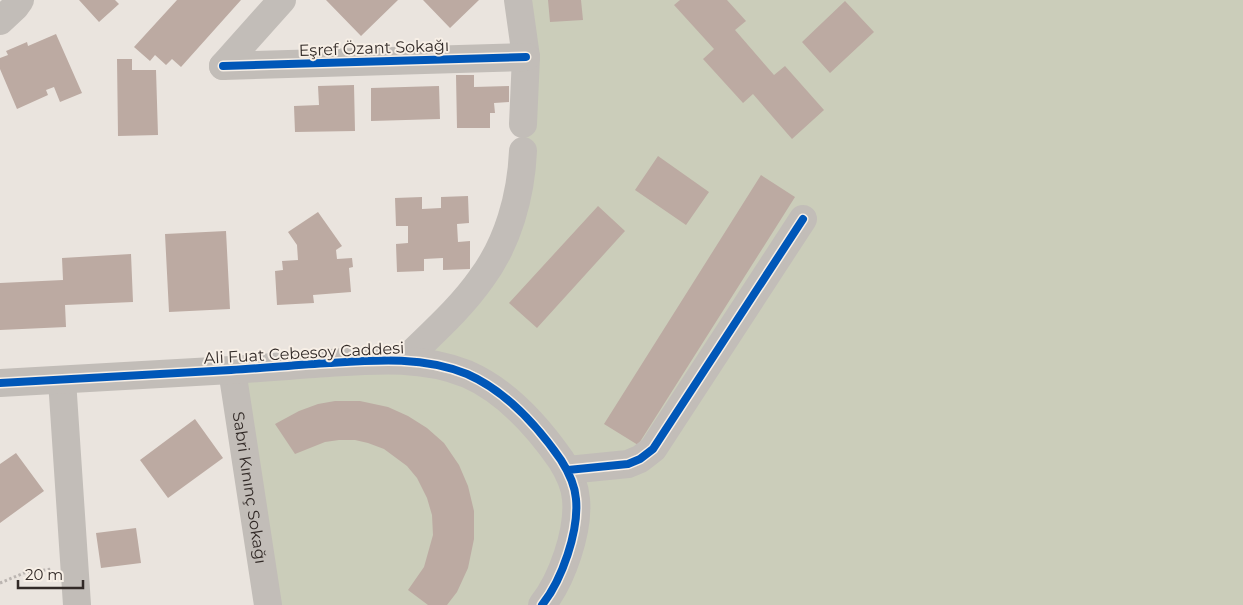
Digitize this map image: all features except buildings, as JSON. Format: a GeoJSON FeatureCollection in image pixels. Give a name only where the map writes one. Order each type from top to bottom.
{"type":"FeatureCollection","features":[{"type":"Feature","properties":{"kind":"street"},"geometry":{"type":"LineString","coordinates":[[0,20],[20,0]]}},
{"type":"Feature","properties":{"kind":"street","name":"Eşref Özant Sokağı"},"geometry":{"type":"LineString","coordinates":[[282,0],[223,66],[526,58]]}},
{"type":"Feature","properties":{"kind":"street"},"geometry":{"type":"LineString","coordinates":[[518,0],[526,58],[523,124]]}},
{"type":"Feature","properties":{"kind":"street"},"geometry":{"type":"LineString","coordinates":[[405,360],[456,309],[491,265],[500,248],[513,214],[522,170],[523,151]]}},
{"type":"Feature","properties":{"kind":"street"},"geometry":{"type":"LineString","coordinates":[[568,470],[628,464],[640,459],[653,449],[803,219]]}},
{"type":"Feature","properties":{"kind":"street","name":"Ali Fuat Cebesoy Caddesi"},"geometry":{"type":"LineString","coordinates":[[0,383],[232,370],[364,360],[405,360],[432,364],[467,374],[494,390],[525,416],[553,448],[568,470],[576,498],[575,520],[562,570],[542,605]]}},
{"type":"Feature","properties":{"kind":"street","name":"Sabri Kınınç Sokağı"},"geometry":{"type":"LineString","coordinates":[[232,370],[268,605]]}},
{"type":"Feature","properties":{"kind":"street"},"geometry":{"type":"LineString","coordinates":[[62,380],[77,605]]}},
{"type":"Feature","properties":{"kind":"path"},"geometry":{"type":"LineString","coordinates":[[0,583],[24,572],[74,565]]}},
{"type":"Feature","properties":{"kind":"green space"},"geometry":{"type":"Polygon","coordinates":[[[518,0],[1243,0],[1243,605],[268,605],[232,370],[405,360],[480,281],[523,151],[518,0]]]}},
{"type":"Feature","properties":{"kind":"cycle path"},"geometry":{"type":"LineString","coordinates":[[223,66],[526,57]]}},
{"type":"Feature","properties":{"kind":"cycle path"},"geometry":{"type":"LineString","coordinates":[[568,470],[628,464],[640,459],[653,449],[803,219]]}},
{"type":"Feature","properties":{"kind":"cycle path"},"geometry":{"type":"LineString","coordinates":[[0,383],[381,360],[433,364],[467,374],[495,390],[520,411],[561,460],[573,484],[576,512],[572,540],[562,569],[542,605]]}}]}
